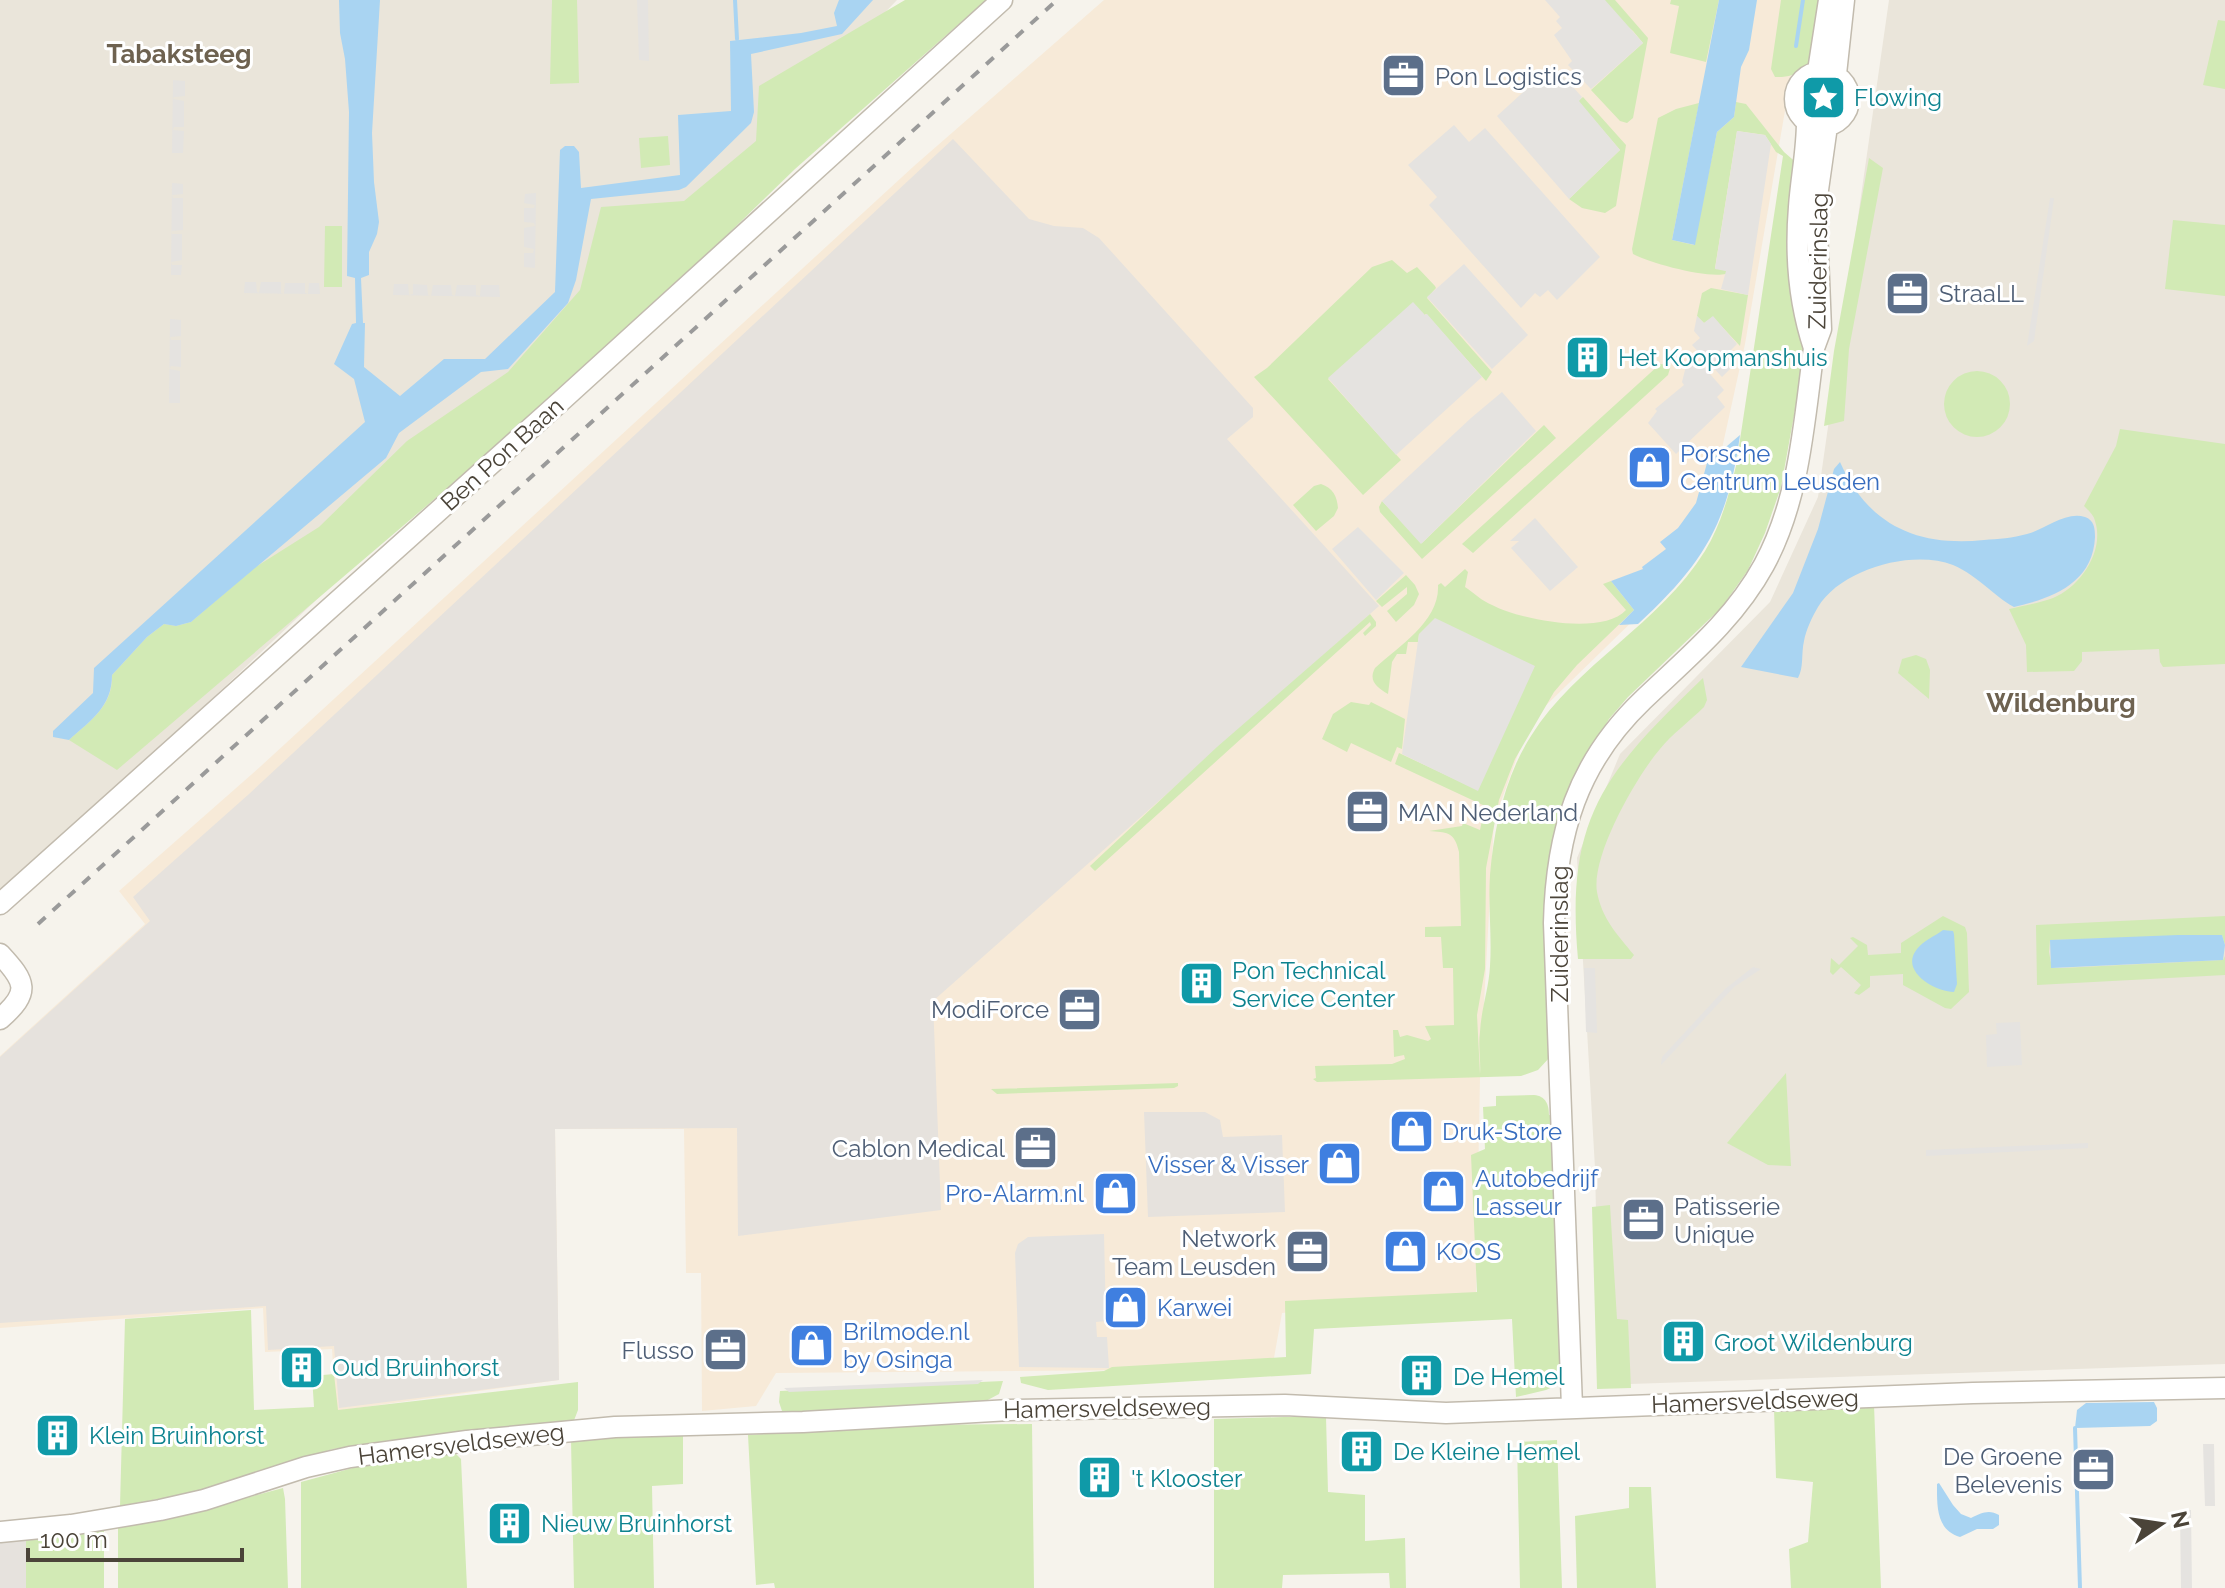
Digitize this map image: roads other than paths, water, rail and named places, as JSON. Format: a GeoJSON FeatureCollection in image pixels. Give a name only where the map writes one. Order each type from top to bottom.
{"type":"FeatureCollection","features":[{"type":"Feature","properties":{"kind":"street","name":"Ben Pon Baan"},"geometry":{"type":"LineString","coordinates":[[0,904],[550,412],[1002,0]]}},
{"type":"Feature","properties":{"kind":"street"},"geometry":{"type":"LineString","coordinates":[[1827,73],[1829,0]]}},
{"type":"Feature","properties":{"kind":"street"},"geometry":{"type":"LineString","coordinates":[[1827,73],[1844,0]]}},
{"type":"Feature","properties":{"kind":"street"},"geometry":{"type":"LineString","coordinates":[[1827,73],[1848,90],[1849,103],[1843,116],[1817,124],[1796,108],[1795,93],[1802,79],[1827,73]]}},
{"type":"Feature","properties":{"kind":"street","name":"Zuiderinslag"},"geometry":{"type":"LineString","coordinates":[[1572,1407],[1554,923],[1556,876],[1562,839],[1573,801],[1603,745],[1641,701],[1721,627],[1767,558],[1791,496],[1814,348],[1802,299],[1797,251],[1799,203],[1807,151],[1817,124]]}},
{"type":"Feature","properties":{"kind":"street"},"geometry":{"type":"LineString","coordinates":[[0,954],[18,973],[23,986],[18,1001],[0,1019]]}},
{"type":"Feature","properties":{"kind":"street","name":"Hamersveldseweg"},"geometry":{"type":"LineString","coordinates":[[0,1532],[71,1525],[160,1510],[350,1457],[467,1441],[615,1427],[803,1422],[1010,1410],[1285,1405],[1446,1413],[1973,1393],[2225,1388]]}},
{"type":"Feature","properties":{"kind":"water"},"geometry":{"type":"Polygon","coordinates":[[[339,0],[380,0],[372,133],[379,222],[369,252],[369,275],[361,278],[365,323],[364,367],[400,396],[444,359],[485,359],[555,292],[560,150],[565,146],[574,146],[579,152],[581,188],[680,175],[678,115],[731,111],[730,41],[837,26],[834,13],[839,0],[873,0],[842,34],[751,54],[754,112],[751,123],[686,187],[591,199],[576,280],[568,303],[508,369],[481,372],[399,433],[386,458],[191,622],[176,626],[164,624],[147,637],[112,675],[108,696],[92,719],[69,740],[53,737],[53,731],[93,693],[94,668],[365,422],[354,379],[334,364],[352,324],[356,323],[355,278],[347,276],[349,112],[339,0]]]}},
{"type":"Feature","properties":{"kind":"water"},"geometry":{"type":"Polygon","coordinates":[[[1719,0],[1757,0],[1749,50],[1741,67],[1734,117],[1717,132],[1695,245],[1672,240],[1719,0]]]}},
{"type":"Feature","properties":{"kind":"water"},"geometry":{"type":"Polygon","coordinates":[[[1740,435],[1735,466],[1720,518],[1696,561],[1680,582],[1638,624],[1619,625],[1634,610],[1611,581],[1643,569],[1666,549],[1660,542],[1678,528],[1696,503],[1707,463],[1740,435]]]}},
{"type":"Feature","properties":{"kind":"water"},"geometry":{"type":"Polygon","coordinates":[[[1840,462],[1865,502],[1897,527],[1916,535],[1960,541],[2006,538],[2034,532],[2062,519],[2077,516],[2088,518],[2093,525],[2093,553],[2079,577],[2068,586],[2043,599],[2014,607],[1953,565],[1918,559],[1879,566],[1843,582],[1818,607],[1805,637],[1798,678],[1741,667],[1793,593],[1818,529],[1834,469],[1840,462]]]}},
{"type":"Feature","properties":{"kind":"water"},"geometry":{"type":"Polygon","coordinates":[[[1943,930],[1953,931],[1954,934],[1957,984],[1954,992],[1929,984],[1913,965],[1917,949],[1943,930]]]}},
{"type":"Feature","properties":{"kind":"water"},"geometry":{"type":"Polygon","coordinates":[[[2222,935],[2225,945],[2223,960],[2051,968],[2050,940],[2222,935]]]}},
{"type":"Feature","properties":{"kind":"water"},"geometry":{"type":"Polygon","coordinates":[[[2154,1402],[2157,1421],[2150,1426],[2075,1428],[2077,1410],[2086,1403],[2154,1402]]]}},
{"type":"Feature","properties":{"kind":"water"},"geometry":{"type":"Polygon","coordinates":[[[1939,1483],[1961,1514],[1971,1518],[1992,1512],[1999,1515],[1999,1525],[1993,1529],[1977,1529],[1960,1537],[1952,1534],[1942,1523],[1938,1509],[1939,1483]]]}},
{"type":"Feature","properties":{"kind":"waterway"},"geometry":{"type":"LineString","coordinates":[[735,0],[737,39]]}},
{"type":"Feature","properties":{"kind":"waterway"},"geometry":{"type":"LineString","coordinates":[[1796,46],[1803,0]]}},
{"type":"Feature","properties":{"kind":"waterway"},"geometry":{"type":"LineString","coordinates":[[2075,1428],[2080,1588]]}},
{"type":"Feature","properties":{"kind":"railway"},"geometry":{"type":"LineString","coordinates":[[38,924],[1057,0]]}},
{"type":"Feature","properties":{"kind":"place","name":"Pon Logistics"},"geometry":{"type":"Point","coordinates":[1404,76]}},
{"type":"Feature","properties":{"kind":"place","name":"Flowing"},"geometry":{"type":"Point","coordinates":[1823,97]}},
{"type":"Feature","properties":{"kind":"place","name":"StraaLL"},"geometry":{"type":"Point","coordinates":[1908,293]}},
{"type":"Feature","properties":{"kind":"place","name":"Het Koopmanshuis"},"geometry":{"type":"Point","coordinates":[1587,357]}},
{"type":"Feature","properties":{"kind":"place","name":"Porsche Centrum Leusden"},"geometry":{"type":"Point","coordinates":[1649,467]}},
{"type":"Feature","properties":{"kind":"place","name":"MAN Nederland"},"geometry":{"type":"Point","coordinates":[1367,812]}},
{"type":"Feature","properties":{"kind":"place","name":"Pon Technical Service Center"},"geometry":{"type":"Point","coordinates":[1201,984]}},
{"type":"Feature","properties":{"kind":"place","name":"ModiForce"},"geometry":{"type":"Point","coordinates":[1080,1009]}},
{"type":"Feature","properties":{"kind":"place","name":"Druk-Store"},"geometry":{"type":"Point","coordinates":[1411,1131]}},
{"type":"Feature","properties":{"kind":"place","name":"Cablon Medical"},"geometry":{"type":"Point","coordinates":[1036,1148]}},
{"type":"Feature","properties":{"kind":"place","name":"Visser & Visser"},"geometry":{"type":"Point","coordinates":[1340,1164]}},
{"type":"Feature","properties":{"kind":"place","name":"Autobedrijf Lasseur"},"geometry":{"type":"Point","coordinates":[1444,1192]}},
{"type":"Feature","properties":{"kind":"place","name":"Pro-Alarm.nl"},"geometry":{"type":"Point","coordinates":[1115,1193]}},
{"type":"Feature","properties":{"kind":"place","name":"Patisserie Unique"},"geometry":{"type":"Point","coordinates":[1643,1220]}},
{"type":"Feature","properties":{"kind":"place","name":"KOOS"},"geometry":{"type":"Point","coordinates":[1405,1251]}},
{"type":"Feature","properties":{"kind":"place","name":"Network Team Leusden"},"geometry":{"type":"Point","coordinates":[1307,1252]}},
{"type":"Feature","properties":{"kind":"place","name":"Karwei"},"geometry":{"type":"Point","coordinates":[1126,1307]}},
{"type":"Feature","properties":{"kind":"place","name":"Groot Wildenburg"},"geometry":{"type":"Point","coordinates":[1683,1342]}},
{"type":"Feature","properties":{"kind":"place","name":"Brilmode.nl by Osinga"},"geometry":{"type":"Point","coordinates":[812,1345]}},
{"type":"Feature","properties":{"kind":"place","name":"Flusso"},"geometry":{"type":"Point","coordinates":[725,1350]}},
{"type":"Feature","properties":{"kind":"place","name":"Oud Bruinhorst"},"geometry":{"type":"Point","coordinates":[301,1367]}},
{"type":"Feature","properties":{"kind":"place","name":"De Hemel"},"geometry":{"type":"Point","coordinates":[1422,1376]}},
{"type":"Feature","properties":{"kind":"place","name":"Klein Bruinhorst"},"geometry":{"type":"Point","coordinates":[58,1435]}},
{"type":"Feature","properties":{"kind":"place","name":"De Kleine Hemel"},"geometry":{"type":"Point","coordinates":[1362,1451]}},
{"type":"Feature","properties":{"kind":"place","name":"De Groene Belevenis"},"geometry":{"type":"Point","coordinates":[2093,1470]}},
{"type":"Feature","properties":{"kind":"place","name":"'t Klooster"},"geometry":{"type":"Point","coordinates":[1100,1478]}},
{"type":"Feature","properties":{"kind":"place","name":"Nieuw Bruinhorst"},"geometry":{"type":"Point","coordinates":[510,1523]}},
{"type":"Feature","properties":{"kind":"district","name":"Tabaksteeg"},"geometry":{"type":"Point","coordinates":[179,54]}},
{"type":"Feature","properties":{"kind":"district","name":"Wildenburg"},"geometry":{"type":"Point","coordinates":[2061,703]}}]}
